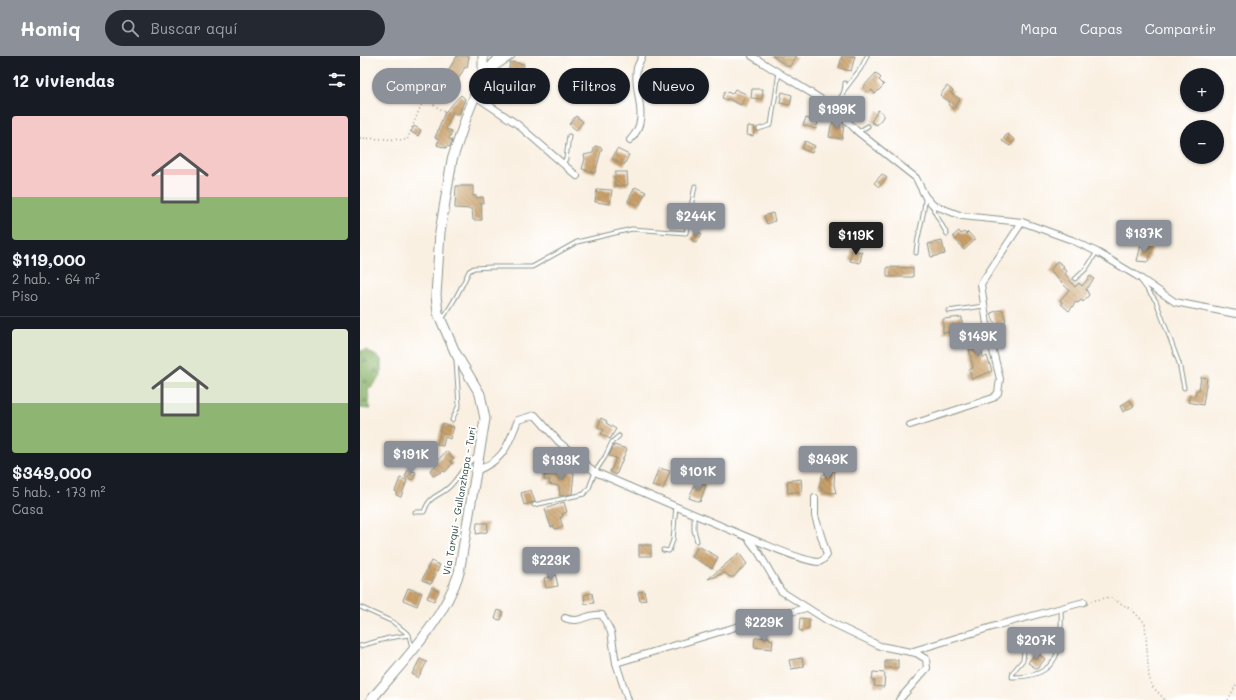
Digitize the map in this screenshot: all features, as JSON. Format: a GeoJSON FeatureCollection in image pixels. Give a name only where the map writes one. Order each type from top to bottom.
{"type":"FeatureCollection","features":[{"type":"Feature","properties":{"kind":"main road","name":"Vía Tarqui - Gullanzhapa - Turi"},"geometry":{"type":"LineString","coordinates":[[483,56],[483,68]]}},
{"type":"Feature","properties":{"kind":"main road"},"geometry":{"type":"LineString","coordinates":[[490,68],[501,56]]}},
{"type":"Feature","properties":{"kind":"main road","name":"Vía Tarqui - Gullanzhapa - Turi"},"geometry":{"type":"LineString","coordinates":[[371,700],[414,651],[453,590],[458,574],[480,454],[485,419],[480,394],[455,352],[442,319],[438,313],[436,296],[440,232],[452,160],[472,104]]}},
{"type":"Feature","properties":{"kind":"street"},"geometry":{"type":"LineString","coordinates":[[493,68],[511,56]]}},
{"type":"Feature","properties":{"kind":"street"},"geometry":{"type":"LineString","coordinates":[[630,140],[638,132],[641,111],[637,69],[642,56]]}},
{"type":"Feature","properties":{"kind":"street"},"geometry":{"type":"LineString","coordinates":[[752,56],[832,106],[858,132],[916,178],[925,196],[934,205],[962,216],[1022,222],[1072,240],[1137,276],[1175,302],[1236,314]]}},
{"type":"Feature","properties":{"kind":"street"},"geometry":{"type":"LineString","coordinates":[[487,104],[518,124],[562,165],[577,176]]}},
{"type":"Feature","properties":{"kind":"street"},"geometry":{"type":"LineString","coordinates":[[910,425],[993,398],[998,393],[1000,379],[988,331],[981,284],[1022,222]]}},
{"type":"Feature","properties":{"kind":"street"},"geometry":{"type":"LineString","coordinates":[[476,471],[492,464],[506,450],[518,420],[535,415],[559,442],[595,472],[747,537],[798,556],[819,562],[827,555],[815,516],[815,498]]}},
{"type":"Feature","properties":{"kind":"street"},"geometry":{"type":"LineString","coordinates":[[747,537],[760,553],[781,591],[806,608],[880,646],[916,653],[926,659],[927,668],[899,700]]}},
{"type":"Feature","properties":{"kind":"street"},"geometry":{"type":"LineString","coordinates":[[908,652],[1084,602]]}},
{"type":"Feature","properties":{"kind":"street"},"geometry":{"type":"LineString","coordinates":[[616,663],[749,623],[806,608]]}},
{"type":"Feature","properties":{"kind":"street"},"geometry":{"type":"LineString","coordinates":[[565,618],[572,621],[583,620],[596,614],[602,615],[611,632],[616,663],[628,700]]}},
{"type":"Feature","properties":{"kind":"lane"},"geometry":{"type":"LineString","coordinates":[[832,106],[840,100],[845,89],[861,68],[867,56]]}},
{"type":"Feature","properties":{"kind":"lane"},"geometry":{"type":"LineString","coordinates":[[759,129],[771,125],[779,72]]}},
{"type":"Feature","properties":{"kind":"lane"},"geometry":{"type":"LineString","coordinates":[[845,83],[845,89]]}},
{"type":"Feature","properties":{"kind":"lane"},"geometry":{"type":"LineString","coordinates":[[858,132],[868,126]]}},
{"type":"Feature","properties":{"kind":"lane"},"geometry":{"type":"LineString","coordinates":[[562,165],[566,159],[569,136]]}},
{"type":"Feature","properties":{"kind":"lane"},"geometry":{"type":"LineString","coordinates":[[442,319],[457,292],[463,286],[469,271],[474,268],[504,266],[511,268],[532,267],[577,242],[632,229],[686,233],[695,186]]}},
{"type":"Feature","properties":{"kind":"lane"},"geometry":{"type":"LineString","coordinates":[[916,253],[920,226],[925,209],[925,196]]}},
{"type":"Feature","properties":{"kind":"lane"},"geometry":{"type":"LineString","coordinates":[[934,205],[934,211],[947,234]]}},
{"type":"Feature","properties":{"kind":"lane"},"geometry":{"type":"LineString","coordinates":[[1075,279],[1086,269],[1096,252]]}},
{"type":"Feature","properties":{"kind":"lane"},"geometry":{"type":"LineString","coordinates":[[1137,276],[1156,301],[1179,363],[1184,388]]}},
{"type":"Feature","properties":{"kind":"lane"},"geometry":{"type":"LineString","coordinates":[[948,312],[984,306]]}},
{"type":"Feature","properties":{"kind":"lane"},"geometry":{"type":"LineString","coordinates":[[452,420],[459,405],[455,352]]}},
{"type":"Feature","properties":{"kind":"lane"},"geometry":{"type":"LineString","coordinates":[[534,505],[584,494],[590,488],[595,472],[605,457],[612,442],[619,436]]}},
{"type":"Feature","properties":{"kind":"lane"},"geometry":{"type":"LineString","coordinates":[[415,512],[424,512],[427,504],[433,496],[444,491],[452,484],[466,464],[480,454]]}},
{"type":"Feature","properties":{"kind":"lane"},"geometry":{"type":"LineString","coordinates":[[663,550],[669,551],[673,540],[676,506]]}},
{"type":"Feature","properties":{"kind":"lane"},"geometry":{"type":"LineString","coordinates":[[694,514],[694,530],[697,541]]}},
{"type":"Feature","properties":{"kind":"lane"},"geometry":{"type":"LineString","coordinates":[[360,608],[393,622],[409,635],[414,651]]}},
{"type":"Feature","properties":{"kind":"lane"},"geometry":{"type":"LineString","coordinates":[[1025,642],[1023,660],[1013,672],[1012,677],[1029,676],[1044,671],[1052,665],[1062,636],[1061,608]]}},
{"type":"Feature","properties":{"kind":"lane"},"geometry":{"type":"LineString","coordinates":[[360,646],[389,638],[409,635]]}},
{"type":"Feature","properties":{"kind":"path"},"geometry":{"type":"LineString","coordinates":[[360,138],[407,140],[424,98],[443,111],[466,118]]}},
{"type":"Feature","properties":{"kind":"path"},"geometry":{"type":"LineString","coordinates":[[1084,602],[1110,597],[1132,610],[1144,623],[1149,677],[1152,686],[1165,700]]}},
{"type":"Feature","properties":{"kind":"path"},"geometry":{"type":"LineString","coordinates":[[1228,700],[1236,685]]}},
{"type":"Feature","properties":{"kind":"green space"},"geometry":{"type":"Polygon","coordinates":[[[366,350],[381,359],[381,376],[368,390],[370,409],[360,408],[360,351],[366,350]]]}},
{"type":"Feature","properties":{"kind":"building"},"geometry":{"type":"Polygon","coordinates":[[[457,56],[469,56],[467,68],[465,67],[461,74],[461,68],[450,68],[457,56]]]}},
{"type":"Feature","properties":{"kind":"building"},"geometry":{"type":"Polygon","coordinates":[[[772,56],[797,56],[789,67],[772,56]]]}},
{"type":"Feature","properties":{"kind":"building"},"geometry":{"type":"Polygon","coordinates":[[[842,56],[855,56],[851,71],[839,68],[842,56]]]}},
{"type":"Feature","properties":{"kind":"building"},"geometry":{"type":"Polygon","coordinates":[[[510,62],[524,64],[523,68],[509,68],[510,62]]]}},
{"type":"Feature","properties":{"kind":"building"},"geometry":{"type":"Polygon","coordinates":[[[876,73],[881,78],[879,80],[884,85],[875,94],[872,90],[869,93],[863,87],[876,73]]]}},
{"type":"Feature","properties":{"kind":"building"},"geometry":{"type":"Polygon","coordinates":[[[947,86],[953,91],[951,93],[960,99],[954,109],[948,105],[950,102],[940,95],[947,86]]]}},
{"type":"Feature","properties":{"kind":"building"},"geometry":{"type":"Polygon","coordinates":[[[735,89],[746,94],[741,105],[722,98],[725,91],[732,94],[735,89]]]}},
{"type":"Feature","properties":{"kind":"building"},"geometry":{"type":"Polygon","coordinates":[[[752,89],[763,89],[762,99],[751,98],[752,89]]]}},
{"type":"Feature","properties":{"kind":"building"},"geometry":{"type":"Polygon","coordinates":[[[782,92],[792,95],[790,105],[780,103],[782,92]]]}},
{"type":"Feature","properties":{"kind":"building"},"geometry":{"type":"Polygon","coordinates":[[[461,95],[465,99],[459,115],[453,112],[446,129],[452,131],[449,139],[452,140],[450,147],[447,146],[446,148],[437,145],[439,139],[435,138],[445,112],[453,104],[461,104],[461,95]]]}},
{"type":"Feature","properties":{"kind":"building"},"geometry":{"type":"Polygon","coordinates":[[[878,110],[883,113],[883,117],[877,125],[871,122],[878,110]]]}},
{"type":"Feature","properties":{"kind":"building"},"geometry":{"type":"Polygon","coordinates":[[[576,116],[583,122],[576,130],[569,124],[576,116]]]}},
{"type":"Feature","properties":{"kind":"building"},"geometry":{"type":"Polygon","coordinates":[[[806,118],[818,122],[816,129],[803,125],[806,118]]]}},
{"type":"Feature","properties":{"kind":"building"},"geometry":{"type":"Polygon","coordinates":[[[834,121],[842,122],[844,125],[842,139],[829,137],[831,126],[834,121]]]}},
{"type":"Feature","properties":{"kind":"building"},"geometry":{"type":"Polygon","coordinates":[[[414,126],[421,130],[418,136],[411,132],[414,126]]]}},
{"type":"Feature","properties":{"kind":"building"},"geometry":{"type":"Polygon","coordinates":[[[748,126],[755,127],[753,136],[747,135],[748,126]]]}},
{"type":"Feature","properties":{"kind":"building"},"geometry":{"type":"Polygon","coordinates":[[[1007,134],[1015,140],[1010,146],[1002,141],[1007,134]]]}},
{"type":"Feature","properties":{"kind":"building"},"geometry":{"type":"Polygon","coordinates":[[[805,141],[815,146],[812,153],[802,149],[805,141]]]}},
{"type":"Feature","properties":{"kind":"building"},"geometry":{"type":"Polygon","coordinates":[[[595,146],[602,148],[595,173],[582,169],[585,159],[584,155],[593,153],[595,146]]]}},
{"type":"Feature","properties":{"kind":"building"},"geometry":{"type":"Polygon","coordinates":[[[617,149],[629,155],[624,165],[612,159],[617,149]]]}},
{"type":"Feature","properties":{"kind":"building"},"geometry":{"type":"Polygon","coordinates":[[[615,172],[627,172],[628,185],[615,186],[615,172]]]}},
{"type":"Feature","properties":{"kind":"building"},"geometry":{"type":"Polygon","coordinates":[[[882,174],[887,178],[879,187],[874,183],[882,174]]]}},
{"type":"Feature","properties":{"kind":"building"},"geometry":{"type":"Polygon","coordinates":[[[456,186],[473,186],[473,196],[476,196],[476,198],[483,197],[484,203],[481,203],[482,220],[473,220],[472,209],[455,208],[456,186]]]}},
{"type":"Feature","properties":{"kind":"building"},"geometry":{"type":"Polygon","coordinates":[[[635,187],[646,192],[639,206],[628,201],[635,187]]]}},
{"type":"Feature","properties":{"kind":"building"},"geometry":{"type":"Polygon","coordinates":[[[597,189],[612,190],[610,204],[595,202],[597,189]]]}},
{"type":"Feature","properties":{"kind":"building"},"geometry":{"type":"Polygon","coordinates":[[[773,213],[775,221],[767,224],[764,216],[773,213]]]}},
{"type":"Feature","properties":{"kind":"building"},"geometry":{"type":"Polygon","coordinates":[[[697,231],[702,234],[696,243],[691,239],[697,231]]]}},
{"type":"Feature","properties":{"kind":"building"},"geometry":{"type":"Polygon","coordinates":[[[959,231],[961,234],[964,232],[966,234],[968,232],[975,240],[964,250],[953,236],[959,231]]]}},
{"type":"Feature","properties":{"kind":"building"},"geometry":{"type":"Polygon","coordinates":[[[942,241],[945,254],[931,257],[928,244],[942,241]]]}},
{"type":"Feature","properties":{"kind":"building"},"geometry":{"type":"Polygon","coordinates":[[[1141,245],[1152,249],[1148,262],[1137,261],[1141,245]]]}},
{"type":"Feature","properties":{"kind":"building"},"geometry":{"type":"Polygon","coordinates":[[[852,250],[862,252],[860,263],[850,261],[852,250]]]}},
{"type":"Feature","properties":{"kind":"building"},"geometry":{"type":"Polygon","coordinates":[[[1057,261],[1064,266],[1062,268],[1067,271],[1065,274],[1075,287],[1079,283],[1082,286],[1090,276],[1094,279],[1086,289],[1089,295],[1083,302],[1081,300],[1078,303],[1076,302],[1069,311],[1061,304],[1062,303],[1060,300],[1069,290],[1050,271],[1057,261]]]}},
{"type":"Feature","properties":{"kind":"building"},"geometry":{"type":"Polygon","coordinates":[[[887,267],[913,268],[913,277],[887,277],[887,267]]]}},
{"type":"Feature","properties":{"kind":"building"},"geometry":{"type":"Polygon","coordinates":[[[1002,309],[1006,321],[995,325],[991,313],[1002,309]]]}},
{"type":"Feature","properties":{"kind":"building"},"geometry":{"type":"Polygon","coordinates":[[[962,317],[962,330],[943,333],[943,319],[962,317]]]}},
{"type":"Feature","properties":{"kind":"building"},"geometry":{"type":"Polygon","coordinates":[[[982,333],[984,345],[981,345],[983,358],[987,356],[992,371],[972,379],[969,370],[973,368],[967,338],[976,337],[975,334],[982,333]]]}},
{"type":"Feature","properties":{"kind":"building"},"geometry":{"type":"Polygon","coordinates":[[[1201,377],[1207,378],[1203,405],[1188,402],[1190,395],[1195,396],[1196,390],[1199,390],[1201,377]]]}},
{"type":"Feature","properties":{"kind":"building"},"geometry":{"type":"Polygon","coordinates":[[[1130,400],[1134,406],[1123,412],[1120,406],[1130,400]]]}},
{"type":"Feature","properties":{"kind":"building"},"geometry":{"type":"Polygon","coordinates":[[[601,418],[616,429],[610,439],[601,434],[604,430],[598,427],[601,418]]]}},
{"type":"Feature","properties":{"kind":"building"},"geometry":{"type":"Polygon","coordinates":[[[442,424],[454,427],[450,439],[445,437],[443,446],[437,445],[442,424]]]}},
{"type":"Feature","properties":{"kind":"building"},"geometry":{"type":"Polygon","coordinates":[[[614,445],[627,449],[616,475],[610,472],[616,458],[609,456],[614,445]]]}},
{"type":"Feature","properties":{"kind":"building"},"geometry":{"type":"Polygon","coordinates":[[[446,451],[454,458],[450,461],[453,463],[445,472],[443,471],[433,476],[430,470],[437,465],[435,464],[446,451]]]}},
{"type":"Feature","properties":{"kind":"building"},"geometry":{"type":"Polygon","coordinates":[[[826,466],[835,467],[834,485],[836,493],[821,491],[822,488],[819,488],[822,475],[825,474],[826,466]]]}},
{"type":"Feature","properties":{"kind":"building"},"geometry":{"type":"Polygon","coordinates":[[[659,468],[670,471],[663,489],[652,486],[659,468]]]}},
{"type":"Feature","properties":{"kind":"building"},"geometry":{"type":"Polygon","coordinates":[[[546,469],[574,473],[572,494],[560,496],[559,486],[549,484],[550,480],[544,480],[546,469]]]}},
{"type":"Feature","properties":{"kind":"building"},"geometry":{"type":"Polygon","coordinates":[[[408,470],[416,472],[413,480],[405,477],[408,470]]]}},
{"type":"Feature","properties":{"kind":"building"},"geometry":{"type":"Polygon","coordinates":[[[400,478],[407,480],[401,497],[396,495],[397,492],[395,491],[400,478]]]}},
{"type":"Feature","properties":{"kind":"building"},"geometry":{"type":"Polygon","coordinates":[[[801,479],[802,491],[788,493],[787,481],[801,479]]]}},
{"type":"Feature","properties":{"kind":"building"},"geometry":{"type":"Polygon","coordinates":[[[696,481],[706,485],[700,502],[689,498],[696,481]]]}},
{"type":"Feature","properties":{"kind":"building"},"geometry":{"type":"Polygon","coordinates":[[[531,490],[535,502],[524,505],[521,493],[531,490]]]}},
{"type":"Feature","properties":{"kind":"building"},"geometry":{"type":"Polygon","coordinates":[[[564,502],[567,512],[562,514],[563,516],[560,518],[563,527],[555,529],[554,526],[551,527],[545,509],[564,502]]]}},
{"type":"Feature","properties":{"kind":"building"},"geometry":{"type":"Polygon","coordinates":[[[477,523],[488,523],[487,532],[476,534],[477,523]]]}},
{"type":"Feature","properties":{"kind":"building"},"geometry":{"type":"Polygon","coordinates":[[[639,545],[651,545],[651,556],[639,556],[639,545]]]}},
{"type":"Feature","properties":{"kind":"building"},"geometry":{"type":"Polygon","coordinates":[[[698,546],[718,557],[712,568],[692,557],[698,546]]]}},
{"type":"Feature","properties":{"kind":"building"},"geometry":{"type":"Polygon","coordinates":[[[739,553],[747,564],[734,577],[730,577],[725,573],[708,579],[739,553]]]}},
{"type":"Feature","properties":{"kind":"building"},"geometry":{"type":"Polygon","coordinates":[[[431,561],[440,565],[431,584],[422,580],[431,561]]]}},
{"type":"Feature","properties":{"kind":"building"},"geometry":{"type":"Polygon","coordinates":[[[555,573],[558,586],[546,588],[544,578],[550,577],[549,574],[555,573]]]}},
{"type":"Feature","properties":{"kind":"building"},"geometry":{"type":"Polygon","coordinates":[[[432,587],[439,591],[434,601],[427,598],[432,587]]]}},
{"type":"Feature","properties":{"kind":"building"},"geometry":{"type":"Polygon","coordinates":[[[408,588],[422,593],[417,606],[403,600],[408,588]]]}},
{"type":"Feature","properties":{"kind":"building"},"geometry":{"type":"Polygon","coordinates":[[[644,591],[646,600],[640,601],[638,592],[644,591]]]}},
{"type":"Feature","properties":{"kind":"building"},"geometry":{"type":"Polygon","coordinates":[[[592,593],[594,603],[585,604],[584,595],[592,593]]]}},
{"type":"Feature","properties":{"kind":"building"},"geometry":{"type":"Polygon","coordinates":[[[498,610],[503,612],[501,620],[495,619],[498,610]]]}},
{"type":"Feature","properties":{"kind":"building"},"geometry":{"type":"Polygon","coordinates":[[[800,618],[809,619],[809,629],[802,631],[799,630],[800,618]]]}},
{"type":"Feature","properties":{"kind":"building"},"geometry":{"type":"Polygon","coordinates":[[[769,637],[769,639],[773,640],[772,649],[754,647],[755,638],[769,637]]]}},
{"type":"Feature","properties":{"kind":"building"},"geometry":{"type":"Polygon","coordinates":[[[1036,652],[1045,659],[1037,669],[1028,663],[1036,652]]]}},
{"type":"Feature","properties":{"kind":"building"},"geometry":{"type":"Polygon","coordinates":[[[802,658],[804,667],[791,669],[789,660],[802,658]]]}},
{"type":"Feature","properties":{"kind":"building"},"geometry":{"type":"Polygon","coordinates":[[[420,659],[427,662],[418,678],[412,674],[420,659]]]}},
{"type":"Feature","properties":{"kind":"building"},"geometry":{"type":"Polygon","coordinates":[[[885,660],[898,660],[898,668],[885,668],[885,660]]]}},
{"type":"Feature","properties":{"kind":"building"},"geometry":{"type":"Polygon","coordinates":[[[873,672],[885,673],[884,687],[874,686],[875,681],[872,681],[873,672]]]}}]}
